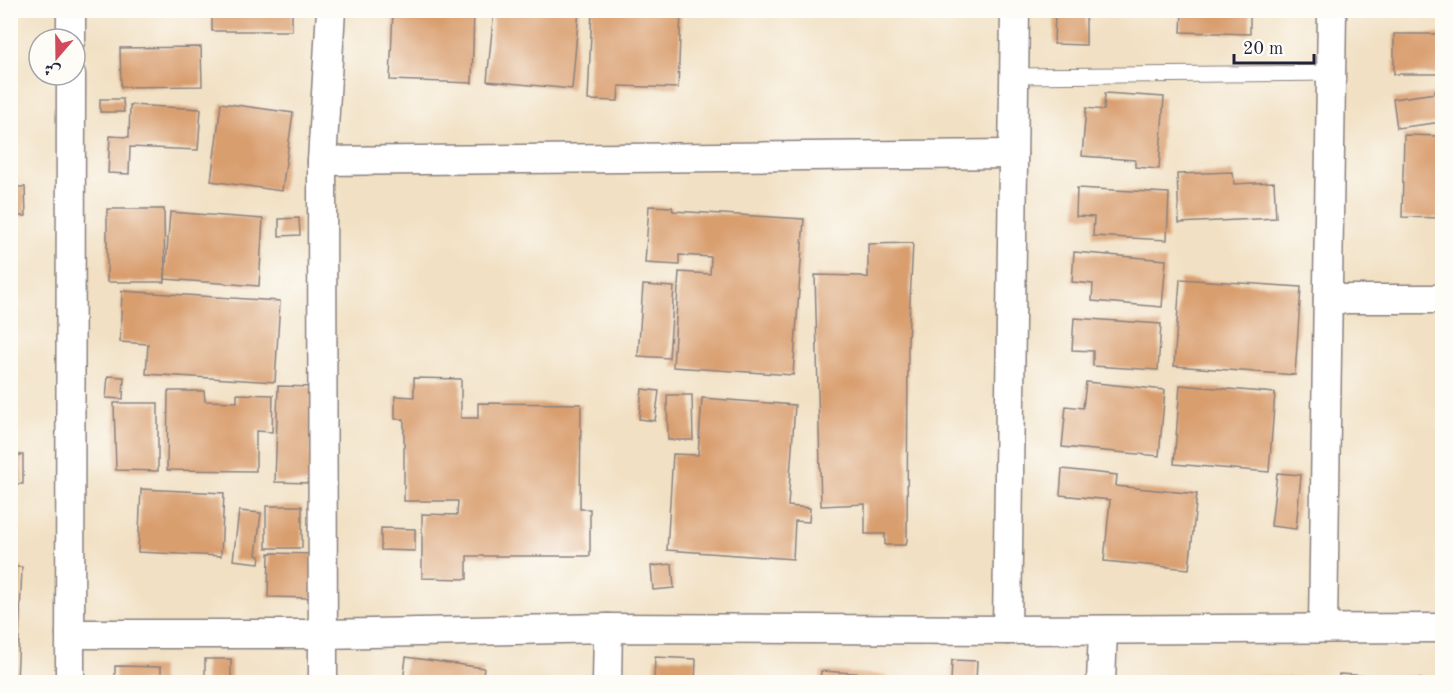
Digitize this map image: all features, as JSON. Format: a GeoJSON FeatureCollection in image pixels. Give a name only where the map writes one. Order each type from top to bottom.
{"type":"FeatureCollection","features":[{"type":"Feature","properties":{"kind":"street"},"geometry":{"type":"LineString","coordinates":[[70,27],[71,10]]}},
{"type":"Feature","properties":{"kind":"street"},"geometry":{"type":"LineString","coordinates":[[323,682],[322,161],[331,10]]}},
{"type":"Feature","properties":{"kind":"street"},"geometry":{"type":"LineString","coordinates":[[1007,630],[1015,10]]}},
{"type":"Feature","properties":{"kind":"street"},"geometry":{"type":"LineString","coordinates":[[1323,628],[1332,10]]}},
{"type":"Feature","properties":{"kind":"street"},"geometry":{"type":"LineString","coordinates":[[70,87],[70,682]]}},
{"type":"Feature","properties":{"kind":"street"},"geometry":{"type":"LineString","coordinates":[[322,161],[1013,154]]}},
{"type":"Feature","properties":{"kind":"street"},"geometry":{"type":"LineString","coordinates":[[1328,299],[1443,299]]}},
{"type":"Feature","properties":{"kind":"street"},"geometry":{"type":"LineString","coordinates":[[70,634],[323,634],[608,628],[1007,630],[1443,628]]}},
{"type":"Feature","properties":{"kind":"street"},"geometry":{"type":"LineString","coordinates":[[607,682],[608,628]]}},
{"type":"Feature","properties":{"kind":"street"},"geometry":{"type":"LineString","coordinates":[[1101,682],[1103,630]]}},
{"type":"Feature","properties":{"kind":"lane"},"geometry":{"type":"LineString","coordinates":[[1014,76],[1331,73]]}},
{"type":"Feature","properties":{"kind":"building"},"geometry":{"type":"Polygon","coordinates":[[[212,10],[292,10],[292,31],[212,31],[212,10]]]}},
{"type":"Feature","properties":{"kind":"building"},"geometry":{"type":"Polygon","coordinates":[[[393,10],[474,10],[472,83],[390,80],[393,10]]]}},
{"type":"Feature","properties":{"kind":"building"},"geometry":{"type":"Polygon","coordinates":[[[494,10],[579,10],[572,89],[487,81],[494,10]]]}},
{"type":"Feature","properties":{"kind":"building"},"geometry":{"type":"Polygon","coordinates":[[[592,10],[681,10],[678,88],[619,86],[618,101],[588,100],[592,10]]]}},
{"type":"Feature","properties":{"kind":"building"},"geometry":{"type":"Polygon","coordinates":[[[1055,10],[1086,10],[1086,45],[1054,44],[1055,10]]]}},
{"type":"Feature","properties":{"kind":"building"},"geometry":{"type":"Polygon","coordinates":[[[1182,10],[1250,10],[1250,34],[1181,32],[1182,10]]]}},
{"type":"Feature","properties":{"kind":"building"},"geometry":{"type":"Polygon","coordinates":[[[1394,34],[1442,34],[1442,74],[1394,74],[1394,34]]]}},
{"type":"Feature","properties":{"kind":"building"},"geometry":{"type":"Polygon","coordinates":[[[201,47],[202,86],[121,87],[120,48],[201,47]]]}},
{"type":"Feature","properties":{"kind":"building"},"geometry":{"type":"Polygon","coordinates":[[[1442,89],[1442,122],[1397,128],[1393,99],[1435,93],[1435,90],[1442,89]]]}},
{"type":"Feature","properties":{"kind":"building"},"geometry":{"type":"Polygon","coordinates":[[[1105,93],[1164,97],[1159,169],[1135,167],[1135,160],[1082,156],[1086,108],[1104,110],[1105,93]]]}},
{"type":"Feature","properties":{"kind":"building"},"geometry":{"type":"Polygon","coordinates":[[[100,99],[123,99],[124,112],[100,112],[100,99]]]}},
{"type":"Feature","properties":{"kind":"building"},"geometry":{"type":"Polygon","coordinates":[[[221,103],[293,113],[282,191],[211,181],[221,103]]]}},
{"type":"Feature","properties":{"kind":"building"},"geometry":{"type":"Polygon","coordinates":[[[130,105],[201,109],[198,150],[130,147],[129,174],[108,173],[110,136],[129,137],[130,105]]]}},
{"type":"Feature","properties":{"kind":"building"},"geometry":{"type":"Polygon","coordinates":[[[1404,135],[1442,136],[1442,218],[1402,217],[1404,135]]]}},
{"type":"Feature","properties":{"kind":"building"},"geometry":{"type":"Polygon","coordinates":[[[1233,172],[1234,184],[1274,182],[1276,218],[1179,223],[1177,174],[1233,172]]]}},
{"type":"Feature","properties":{"kind":"building"},"geometry":{"type":"Polygon","coordinates":[[[10,187],[25,187],[26,216],[10,216],[10,187]]]}},
{"type":"Feature","properties":{"kind":"building"},"geometry":{"type":"Polygon","coordinates":[[[1077,188],[1169,193],[1167,240],[1093,236],[1094,217],[1076,216],[1077,188]]]}},
{"type":"Feature","properties":{"kind":"building"},"geometry":{"type":"Polygon","coordinates":[[[649,206],[672,207],[673,211],[804,219],[793,375],[673,367],[679,272],[710,274],[711,257],[679,255],[679,265],[645,263],[649,206]]]}},
{"type":"Feature","properties":{"kind":"building"},"geometry":{"type":"Polygon","coordinates":[[[107,209],[164,209],[165,282],[107,282],[107,209]]]}},
{"type":"Feature","properties":{"kind":"building"},"geometry":{"type":"Polygon","coordinates":[[[170,212],[263,219],[259,286],[165,279],[170,212]]]}},
{"type":"Feature","properties":{"kind":"building"},"geometry":{"type":"Polygon","coordinates":[[[299,218],[300,235],[279,236],[279,219],[299,218]]]}},
{"type":"Feature","properties":{"kind":"building"},"geometry":{"type":"Polygon","coordinates":[[[913,243],[908,340],[907,540],[906,545],[885,545],[885,534],[865,534],[865,504],[821,506],[815,275],[868,278],[868,244],[913,243]]]}},
{"type":"Feature","properties":{"kind":"building"},"geometry":{"type":"Polygon","coordinates":[[[1074,252],[1166,260],[1162,307],[1092,301],[1093,284],[1072,282],[1074,252]]]}},
{"type":"Feature","properties":{"kind":"building"},"geometry":{"type":"Polygon","coordinates":[[[1180,279],[1301,287],[1295,375],[1174,366],[1180,279]]]}},
{"type":"Feature","properties":{"kind":"building"},"geometry":{"type":"Polygon","coordinates":[[[643,285],[674,287],[669,358],[638,356],[643,285]]]}},
{"type":"Feature","properties":{"kind":"building"},"geometry":{"type":"Polygon","coordinates":[[[122,291],[280,301],[275,382],[146,374],[148,344],[120,342],[122,291]]]}},
{"type":"Feature","properties":{"kind":"building"},"geometry":{"type":"Polygon","coordinates":[[[1074,318],[1161,324],[1158,370],[1093,366],[1093,351],[1072,350],[1074,318]]]}},
{"type":"Feature","properties":{"kind":"building"},"geometry":{"type":"Polygon","coordinates":[[[108,376],[124,377],[123,399],[106,398],[108,376]]]}},
{"type":"Feature","properties":{"kind":"building"},"geometry":{"type":"Polygon","coordinates":[[[414,378],[461,379],[461,418],[478,418],[478,403],[581,404],[580,509],[590,509],[590,556],[467,556],[467,579],[422,578],[422,514],[457,515],[458,501],[404,501],[404,419],[395,419],[395,396],[414,397],[414,378]]]}},
{"type":"Feature","properties":{"kind":"building"},"geometry":{"type":"Polygon","coordinates":[[[1086,382],[1165,390],[1159,456],[1062,447],[1066,406],[1083,408],[1086,382]]]}},
{"type":"Feature","properties":{"kind":"building"},"geometry":{"type":"Polygon","coordinates":[[[1180,385],[1275,393],[1269,472],[1174,464],[1180,385]]]}},
{"type":"Feature","properties":{"kind":"building"},"geometry":{"type":"Polygon","coordinates":[[[278,386],[313,387],[310,483],[275,482],[278,386]]]}},
{"type":"Feature","properties":{"kind":"building"},"geometry":{"type":"Polygon","coordinates":[[[642,389],[659,391],[655,421],[639,419],[642,389]]]}},
{"type":"Feature","properties":{"kind":"building"},"geometry":{"type":"Polygon","coordinates":[[[168,391],[204,391],[205,401],[237,402],[237,394],[273,395],[272,432],[256,431],[256,471],[167,470],[168,391]]]}},
{"type":"Feature","properties":{"kind":"building"},"geometry":{"type":"Polygon","coordinates":[[[667,395],[692,395],[693,440],[668,440],[667,395]]]}},
{"type":"Feature","properties":{"kind":"building"},"geometry":{"type":"Polygon","coordinates":[[[702,398],[795,405],[788,506],[810,508],[809,522],[795,521],[793,559],[667,550],[673,454],[698,455],[702,398]]]}},
{"type":"Feature","properties":{"kind":"building"},"geometry":{"type":"Polygon","coordinates":[[[114,403],[158,403],[158,471],[116,470],[114,403]]]}},
{"type":"Feature","properties":{"kind":"building"},"geometry":{"type":"Polygon","coordinates":[[[10,455],[23,455],[23,484],[10,484],[10,455]]]}},
{"type":"Feature","properties":{"kind":"building"},"geometry":{"type":"Polygon","coordinates":[[[1062,469],[1117,475],[1116,486],[1197,494],[1189,569],[1104,561],[1110,500],[1060,495],[1062,469]]]}},
{"type":"Feature","properties":{"kind":"building"},"geometry":{"type":"Polygon","coordinates":[[[1277,473],[1301,475],[1296,529],[1271,526],[1277,473]]]}},
{"type":"Feature","properties":{"kind":"building"},"geometry":{"type":"Polygon","coordinates":[[[141,489],[224,493],[221,556],[138,552],[141,489]]]}},
{"type":"Feature","properties":{"kind":"building"},"geometry":{"type":"Polygon","coordinates":[[[266,506],[302,506],[302,548],[266,548],[266,506]]]}},
{"type":"Feature","properties":{"kind":"building"},"geometry":{"type":"Polygon","coordinates":[[[239,511],[261,513],[256,555],[260,556],[259,563],[233,560],[239,511]]]}},
{"type":"Feature","properties":{"kind":"building"},"geometry":{"type":"Polygon","coordinates":[[[381,528],[415,529],[415,551],[381,550],[381,528]]]}},
{"type":"Feature","properties":{"kind":"building"},"geometry":{"type":"Polygon","coordinates":[[[269,553],[313,554],[313,598],[268,597],[269,553]]]}},
{"type":"Feature","properties":{"kind":"building"},"geometry":{"type":"Polygon","coordinates":[[[672,564],[674,588],[653,590],[651,566],[672,564]]]}},
{"type":"Feature","properties":{"kind":"building"},"geometry":{"type":"Polygon","coordinates":[[[10,567],[22,567],[17,682],[10,682],[10,567]]]}},
{"type":"Feature","properties":{"kind":"building"},"geometry":{"type":"Polygon","coordinates":[[[406,657],[484,668],[482,682],[403,682],[406,657]]]}},
{"type":"Feature","properties":{"kind":"building"},"geometry":{"type":"Polygon","coordinates":[[[655,657],[696,659],[695,682],[654,682],[655,657]]]}},
{"type":"Feature","properties":{"kind":"building"},"geometry":{"type":"Polygon","coordinates":[[[205,659],[231,659],[231,682],[205,682],[205,659]]]}},
{"type":"Feature","properties":{"kind":"building"},"geometry":{"type":"Polygon","coordinates":[[[952,660],[977,661],[976,682],[951,682],[952,660]]]}},
{"type":"Feature","properties":{"kind":"building"},"geometry":{"type":"Polygon","coordinates":[[[115,666],[161,667],[161,682],[115,682],[115,666]]]}},
{"type":"Feature","properties":{"kind":"building"},"geometry":{"type":"Polygon","coordinates":[[[821,671],[886,675],[886,682],[820,682],[821,671]]]}},
{"type":"Feature","properties":{"kind":"building"},"geometry":{"type":"Polygon","coordinates":[[[1339,674],[1422,679],[1421,682],[1339,682],[1339,674]]]}},
{"type":"Feature","properties":{"kind":"building"},"geometry":{"type":"Polygon","coordinates":[[[1253,676],[1317,678],[1316,682],[1253,682],[1253,676]]]}}]}
